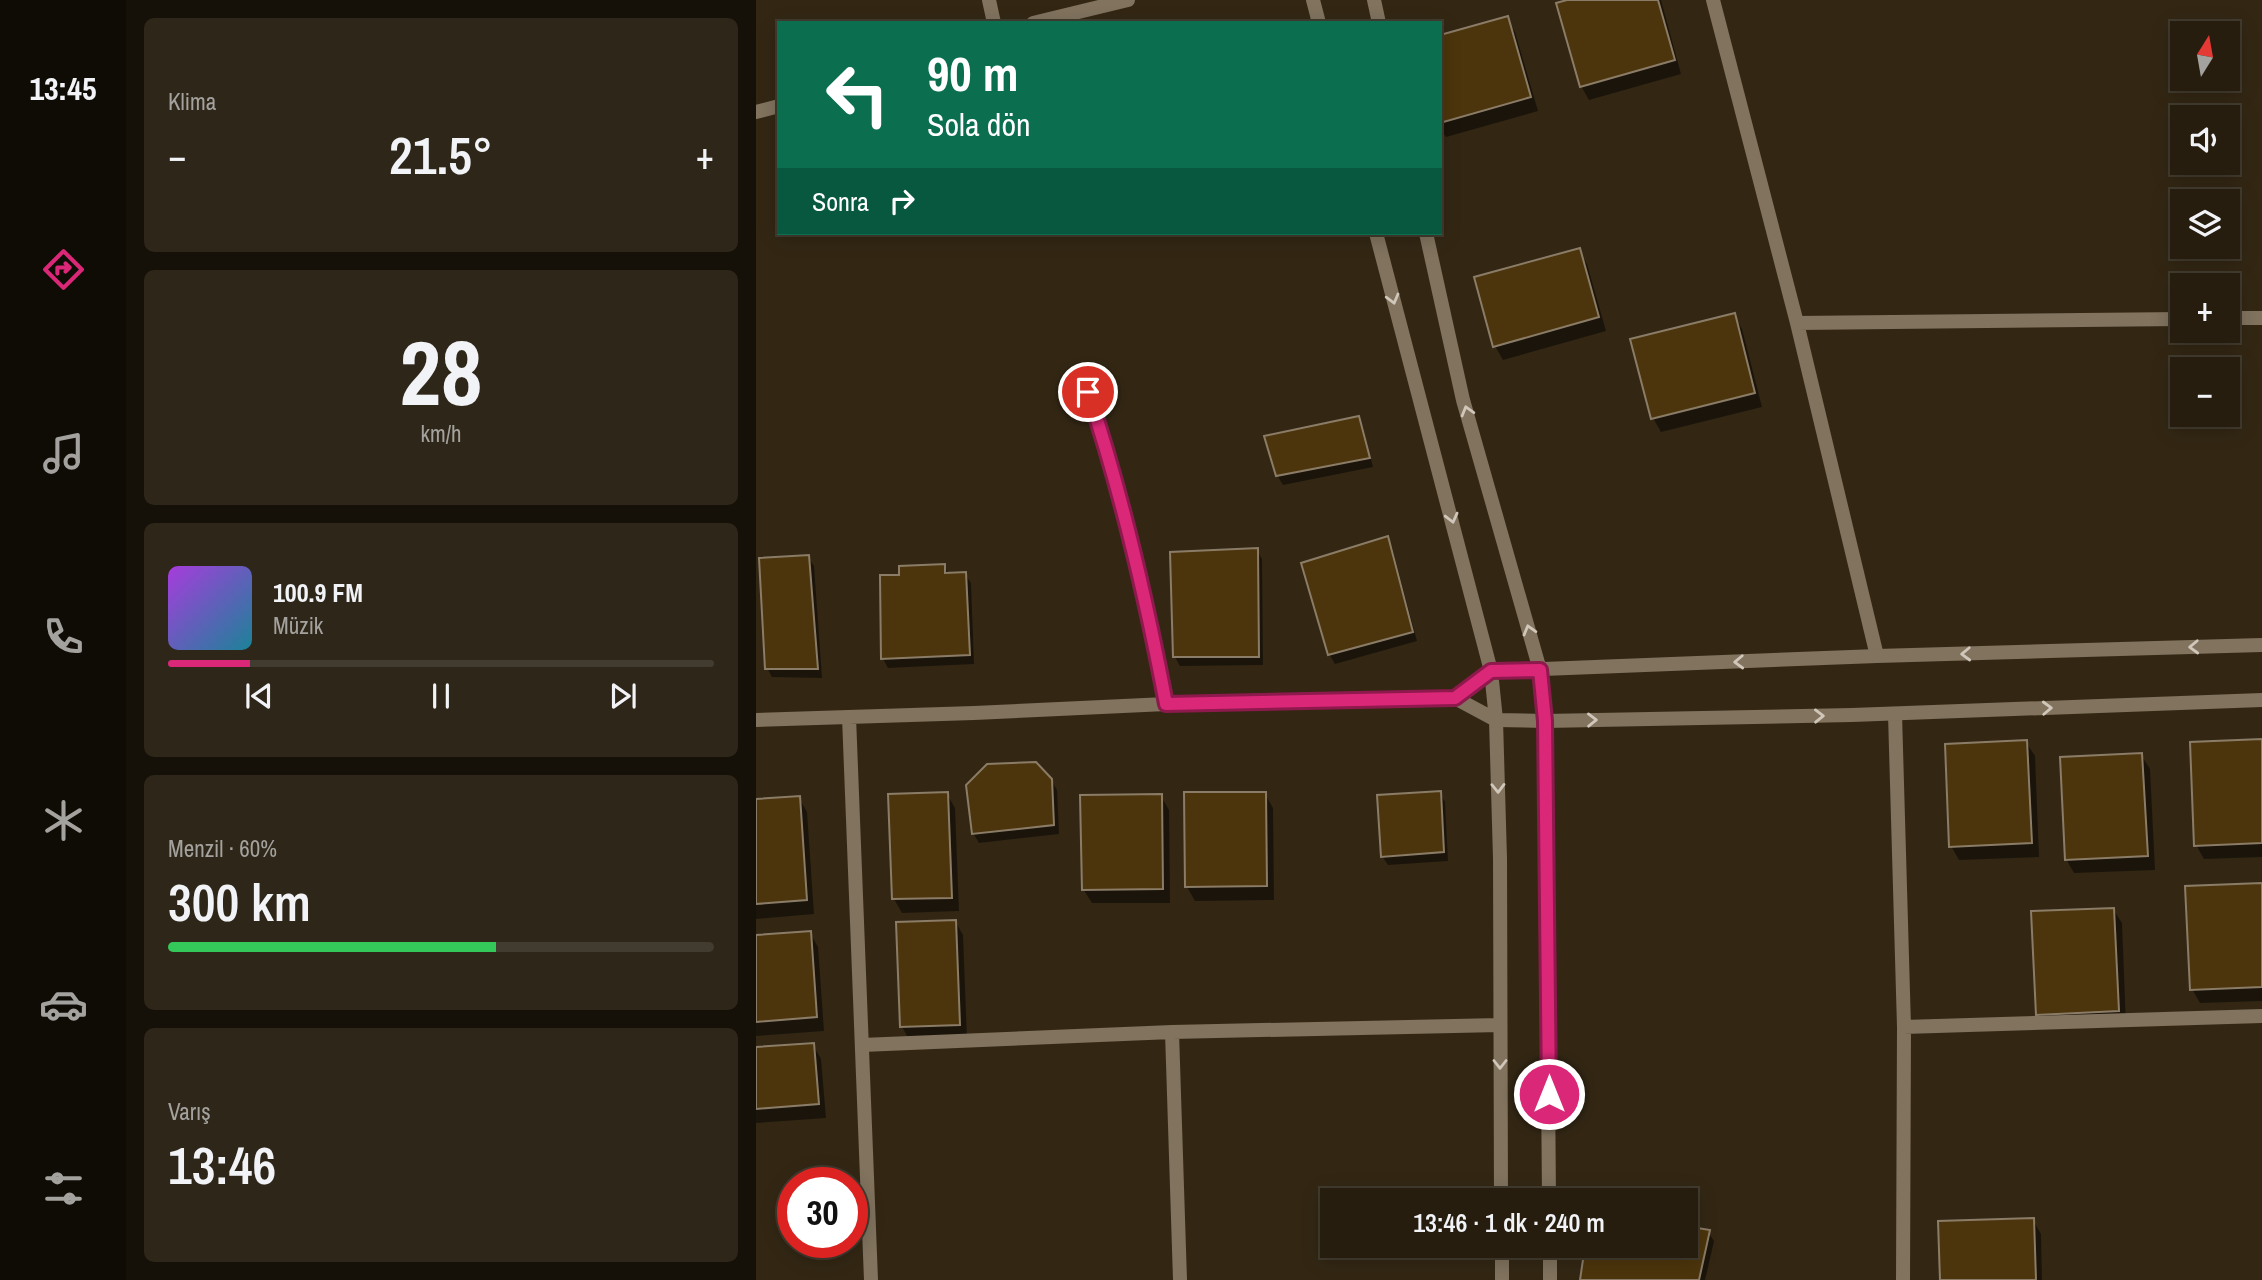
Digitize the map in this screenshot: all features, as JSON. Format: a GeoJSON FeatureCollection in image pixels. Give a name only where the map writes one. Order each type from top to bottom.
{"type":"FeatureCollection","features":[{"type":"Feature","properties":{"kind":"street"},"geometry":{"type":"LineString","coordinates":[[989,0],[994,21]]}},
{"type":"Feature","properties":{"kind":"street"},"geometry":{"type":"LineString","coordinates":[[1041,21],[1128,0]]}},
{"type":"Feature","properties":{"kind":"street"},"geometry":{"type":"LineString","coordinates":[[1313,0],[1318,21]]}},
{"type":"Feature","properties":{"kind":"street"},"geometry":{"type":"LineString","coordinates":[[1374,0],[1379,21]]}},
{"type":"Feature","properties":{"kind":"street"},"geometry":{"type":"LineString","coordinates":[[1713,0],[1797,323],[1877,656]]}},
{"type":"Feature","properties":{"kind":"street"},"geometry":{"type":"LineString","coordinates":[[756,112],[777,107]]}},
{"type":"Feature","properties":{"kind":"street"},"geometry":{"type":"LineString","coordinates":[[1377,235],[1491,671],[1496,720],[1501,1188]]}},
{"type":"Feature","properties":{"kind":"street"},"geometry":{"type":"LineString","coordinates":[[1426,235],[1463,400],[1540,670],[1545,721],[1549,1188]]}},
{"type":"Feature","properties":{"kind":"street"},"geometry":{"type":"LineString","coordinates":[[2240,318],[2262,318]]}},
{"type":"Feature","properties":{"kind":"street"},"geometry":{"type":"LineString","coordinates":[[1797,323],[2170,319]]}},
{"type":"Feature","properties":{"kind":"street"},"geometry":{"type":"LineString","coordinates":[[1081,371],[1109,455],[1132,540],[1151,621],[1166,704]]}},
{"type":"Feature","properties":{"kind":"street"},"geometry":{"type":"LineString","coordinates":[[1455,698],[1491,671],[1877,656],[2262,646]]}},
{"type":"Feature","properties":{"kind":"street"},"geometry":{"type":"LineString","coordinates":[[756,720],[1166,704],[1455,698],[1496,720],[1545,721],[1895,714],[2262,700]]}},
{"type":"Feature","properties":{"kind":"street"},"geometry":{"type":"LineString","coordinates":[[1895,714],[1904,1027],[1903,1280]]}},
{"type":"Feature","properties":{"kind":"street"},"geometry":{"type":"LineString","coordinates":[[849,717],[871,1280]]}},
{"type":"Feature","properties":{"kind":"street"},"geometry":{"type":"LineString","coordinates":[[1904,1027],[2262,1016]]}},
{"type":"Feature","properties":{"kind":"street"},"geometry":{"type":"LineString","coordinates":[[862,1045],[1172,1032],[1500,1025]]}},
{"type":"Feature","properties":{"kind":"street"},"geometry":{"type":"LineString","coordinates":[[1172,1032],[1180,1280]]}},
{"type":"Feature","properties":{"kind":"street"},"geometry":{"type":"LineString","coordinates":[[1502,1258],[1502,1280]]}},
{"type":"Feature","properties":{"kind":"street"},"geometry":{"type":"LineString","coordinates":[[1550,1258],[1550,1280]]}},
{"type":"Feature","properties":{"kind":"building"},"geometry":{"type":"Polygon","coordinates":[[[1567,0],[1658,0],[1675,60],[1580,87],[1556,3],[1567,0]]]}},
{"type":"Feature","properties":{"kind":"building"},"geometry":{"type":"Polygon","coordinates":[[[1508,16],[1531,97],[1442,122],[1442,34],[1508,16]]]}},
{"type":"Feature","properties":{"kind":"building"},"geometry":{"type":"Polygon","coordinates":[[[1580,248],[1599,317],[1493,347],[1474,277],[1580,248]]]}},
{"type":"Feature","properties":{"kind":"building"},"geometry":{"type":"Polygon","coordinates":[[[1735,313],[1755,393],[1651,419],[1630,339],[1735,313]]]}},
{"type":"Feature","properties":{"kind":"building"},"geometry":{"type":"Polygon","coordinates":[[[1359,416],[1370,458],[1276,476],[1264,436],[1359,416]]]}},
{"type":"Feature","properties":{"kind":"building"},"geometry":{"type":"Polygon","coordinates":[[[1388,536],[1413,632],[1328,655],[1301,563],[1388,536]]]}},
{"type":"Feature","properties":{"kind":"building"},"geometry":{"type":"Polygon","coordinates":[[[1258,548],[1259,657],[1173,657],[1170,552],[1258,548]]]}},
{"type":"Feature","properties":{"kind":"building"},"geometry":{"type":"Polygon","coordinates":[[[809,555],[818,669],[765,669],[759,558],[809,555]]]}},
{"type":"Feature","properties":{"kind":"building"},"geometry":{"type":"Polygon","coordinates":[[[945,564],[945,573],[966,572],[970,655],[881,659],[880,575],[899,575],[899,566],[945,564]]]}},
{"type":"Feature","properties":{"kind":"building"},"geometry":{"type":"Polygon","coordinates":[[[2262,739],[2262,843],[2194,846],[2190,742],[2262,739]]]}},
{"type":"Feature","properties":{"kind":"building"},"geometry":{"type":"Polygon","coordinates":[[[2027,740],[2032,843],[1949,847],[1945,744],[2027,740]]]}},
{"type":"Feature","properties":{"kind":"building"},"geometry":{"type":"Polygon","coordinates":[[[2142,753],[2148,856],[2065,860],[2060,757],[2142,753]]]}},
{"type":"Feature","properties":{"kind":"building"},"geometry":{"type":"Polygon","coordinates":[[[1036,762],[1052,779],[1054,825],[972,834],[966,785],[987,764],[1036,762]]]}},
{"type":"Feature","properties":{"kind":"building"},"geometry":{"type":"Polygon","coordinates":[[[1441,791],[1444,852],[1381,857],[1377,795],[1441,791]]]}},
{"type":"Feature","properties":{"kind":"building"},"geometry":{"type":"Polygon","coordinates":[[[948,792],[952,898],[892,899],[888,794],[948,792]]]}},
{"type":"Feature","properties":{"kind":"building"},"geometry":{"type":"Polygon","coordinates":[[[1184,792],[1266,792],[1267,886],[1185,887],[1184,792]]]}},
{"type":"Feature","properties":{"kind":"building"},"geometry":{"type":"Polygon","coordinates":[[[1162,794],[1163,889],[1082,890],[1080,795],[1162,794]]]}},
{"type":"Feature","properties":{"kind":"building"},"geometry":{"type":"Polygon","coordinates":[[[800,796],[807,900],[756,904],[756,799],[800,796]]]}},
{"type":"Feature","properties":{"kind":"building"},"geometry":{"type":"Polygon","coordinates":[[[2262,883],[2262,987],[2190,990],[2185,886],[2262,883]]]}},
{"type":"Feature","properties":{"kind":"building"},"geometry":{"type":"Polygon","coordinates":[[[2114,908],[2119,1011],[2036,1015],[2031,911],[2114,908]]]}},
{"type":"Feature","properties":{"kind":"building"},"geometry":{"type":"Polygon","coordinates":[[[956,920],[960,1025],[900,1027],[896,922],[956,920]]]}},
{"type":"Feature","properties":{"kind":"building"},"geometry":{"type":"Polygon","coordinates":[[[811,931],[817,1017],[756,1022],[756,935],[811,931]]]}},
{"type":"Feature","properties":{"kind":"building"},"geometry":{"type":"Polygon","coordinates":[[[814,1043],[819,1104],[756,1109],[756,1047],[814,1043]]]}},
{"type":"Feature","properties":{"kind":"building"},"geometry":{"type":"Polygon","coordinates":[[[2034,1218],[2036,1280],[1940,1280],[1938,1221],[2034,1218]]]}},
{"type":"Feature","properties":{"kind":"building"},"geometry":{"type":"Polygon","coordinates":[[[1698,1228],[1710,1230],[1699,1280],[1580,1280],[1583,1258],[1698,1258],[1698,1228]]]}},
{"type":"Feature","properties":{"kind":"route"},"geometry":{"type":"LineString","coordinates":[[1088,392],[1109,455],[1132,540],[1151,621],[1166,704],[1455,698],[1491,671],[1540,670],[1545,721],[1549,1094]]}}]}
